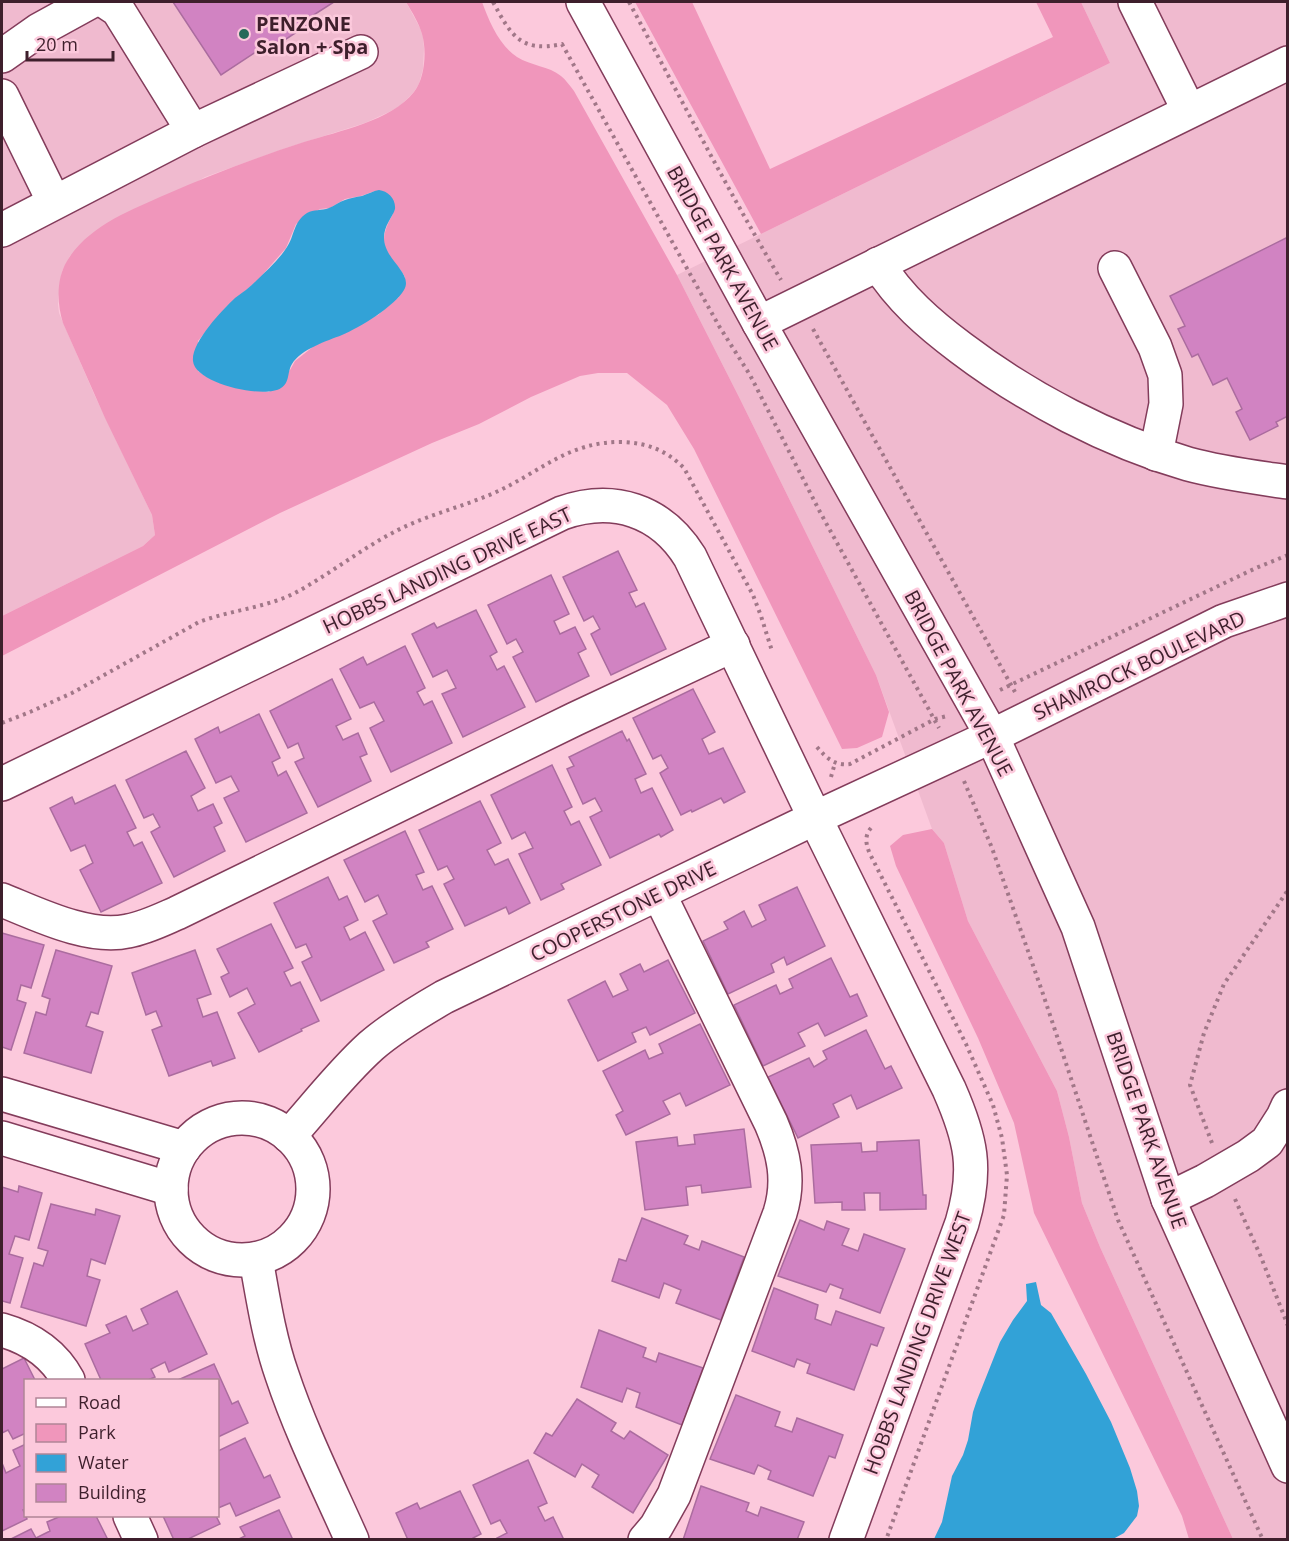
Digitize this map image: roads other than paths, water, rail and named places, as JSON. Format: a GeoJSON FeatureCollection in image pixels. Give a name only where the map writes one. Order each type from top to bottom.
{"type":"FeatureCollection","features":[{"type":"Feature","properties":{"kind":"street"},"geometry":{"type":"LineString","coordinates":[[2,56],[39,30],[90,2]]}},
{"type":"Feature","properties":{"kind":"street"},"geometry":{"type":"LineString","coordinates":[[106,2],[118,10],[193,131]]}},
{"type":"Feature","properties":{"kind":"street","name":"BRIDGE PARK AVENUE"},"geometry":{"type":"LineString","coordinates":[[582,2],[759,323],[992,736],[1078,927],[1168,1199],[1287,1466]]}},
{"type":"Feature","properties":{"kind":"street"},"geometry":{"type":"LineString","coordinates":[[1135,2],[1189,111]]}},
{"type":"Feature","properties":{"kind":"street"},"geometry":{"type":"LineString","coordinates":[[2,230],[193,131],[361,52]]}},
{"type":"Feature","properties":{"kind":"street"},"geometry":{"type":"LineString","coordinates":[[759,323],[1287,63]]}},
{"type":"Feature","properties":{"kind":"street"},"geometry":{"type":"LineString","coordinates":[[2,96],[54,202]]}},
{"type":"Feature","properties":{"kind":"street"},"geometry":{"type":"LineString","coordinates":[[878,264],[894,288],[909,304],[950,339],[1031,396],[1065,414],[1156,453],[1209,469],[1287,482]]}},
{"type":"Feature","properties":{"kind":"street"},"geometry":{"type":"LineString","coordinates":[[1115,268],[1155,347],[1165,375],[1166,404],[1156,453]]}},
{"type":"Feature","properties":{"kind":"street","name":"HOBBS LANDING DRIVE EAST"},"geometry":{"type":"LineString","coordinates":[[2,784],[540,524],[576,508],[605,505],[620,506],[648,516],[661,524],[683,544],[815,818]]}},
{"type":"Feature","properties":{"kind":"street","name":"SHAMROCK BOULEVARD"},"geometry":{"type":"LineString","coordinates":[[992,736],[1224,621],[1287,599]]}},
{"type":"Feature","properties":{"kind":"street"},"geometry":{"type":"LineString","coordinates":[[2,900],[49,919],[98,932],[127,932],[142,927],[177,913],[575,719],[733,645]]}},
{"type":"Feature","properties":{"kind":"street","name":"COOPERSTONE DRIVE"},"geometry":{"type":"LineString","coordinates":[[289,1136],[353,1063],[372,1045],[416,1013],[815,818],[992,736]]}},
{"type":"Feature","properties":{"kind":"street","name":"HOBBS LANDING DRIVE WEST"},"geometry":{"type":"LineString","coordinates":[[815,818],[949,1089],[963,1122],[971,1157],[970,1189],[962,1223],[846,1539]]}},
{"type":"Feature","properties":{"kind":"street"},"geometry":{"type":"LineString","coordinates":[[645,1539],[656,1527],[674,1495],[780,1213],[786,1181],[783,1155],[771,1124],[659,894]]}},
{"type":"Feature","properties":{"kind":"street"},"geometry":{"type":"LineString","coordinates":[[2,1094],[184,1148]]}},
{"type":"Feature","properties":{"kind":"street"},"geometry":{"type":"LineString","coordinates":[[1168,1199],[1205,1181],[1267,1142],[1283,1117],[1287,1106]]}},
{"type":"Feature","properties":{"kind":"street"},"geometry":{"type":"LineString","coordinates":[[235,1118],[258,1120],[279,1128],[289,1136],[303,1153],[312,1174],[311,1207],[307,1219],[295,1238],[277,1252],[256,1259],[234,1260],[213,1255],[187,1235],[176,1216],[171,1189],[177,1162],[184,1148],[196,1136],[214,1124],[235,1118]]}},
{"type":"Feature","properties":{"kind":"street"},"geometry":{"type":"LineString","coordinates":[[2,1138],[171,1189]]}},
{"type":"Feature","properties":{"kind":"street"},"geometry":{"type":"LineString","coordinates":[[256,1259],[271,1338],[282,1374],[295,1411],[352,1539]]}},
{"type":"Feature","properties":{"kind":"street"},"geometry":{"type":"LineString","coordinates":[[2,1330],[26,1339],[42,1349],[58,1364],[67,1379]]}},
{"type":"Feature","properties":{"kind":"street"},"geometry":{"type":"LineString","coordinates":[[131,1517],[141,1539]]}},
{"type":"Feature","properties":{"kind":"water"},"geometry":{"type":"Polygon","coordinates":[[[379,190],[388,194],[395,205],[395,210],[384,233],[385,243],[406,282],[404,290],[393,303],[358,327],[302,354],[292,364],[284,386],[273,391],[247,390],[218,383],[197,369],[193,361],[194,354],[202,336],[229,303],[254,283],[280,256],[290,242],[302,217],[347,199],[379,190]]]}},
{"type":"Feature","properties":{"kind":"water"},"geometry":{"type":"Polygon","coordinates":[[[1036,1282],[1041,1305],[1051,1313],[1111,1422],[1137,1491],[1139,1506],[1137,1516],[1124,1533],[1113,1539],[934,1539],[942,1522],[952,1476],[968,1440],[977,1400],[1000,1342],[1027,1301],[1026,1284],[1036,1282]]]}},
{"type":"Feature","properties":{"kind":"place","name":"PENZONE Salon + Spa"},"geometry":{"type":"Point","coordinates":[244,34]}}]}
